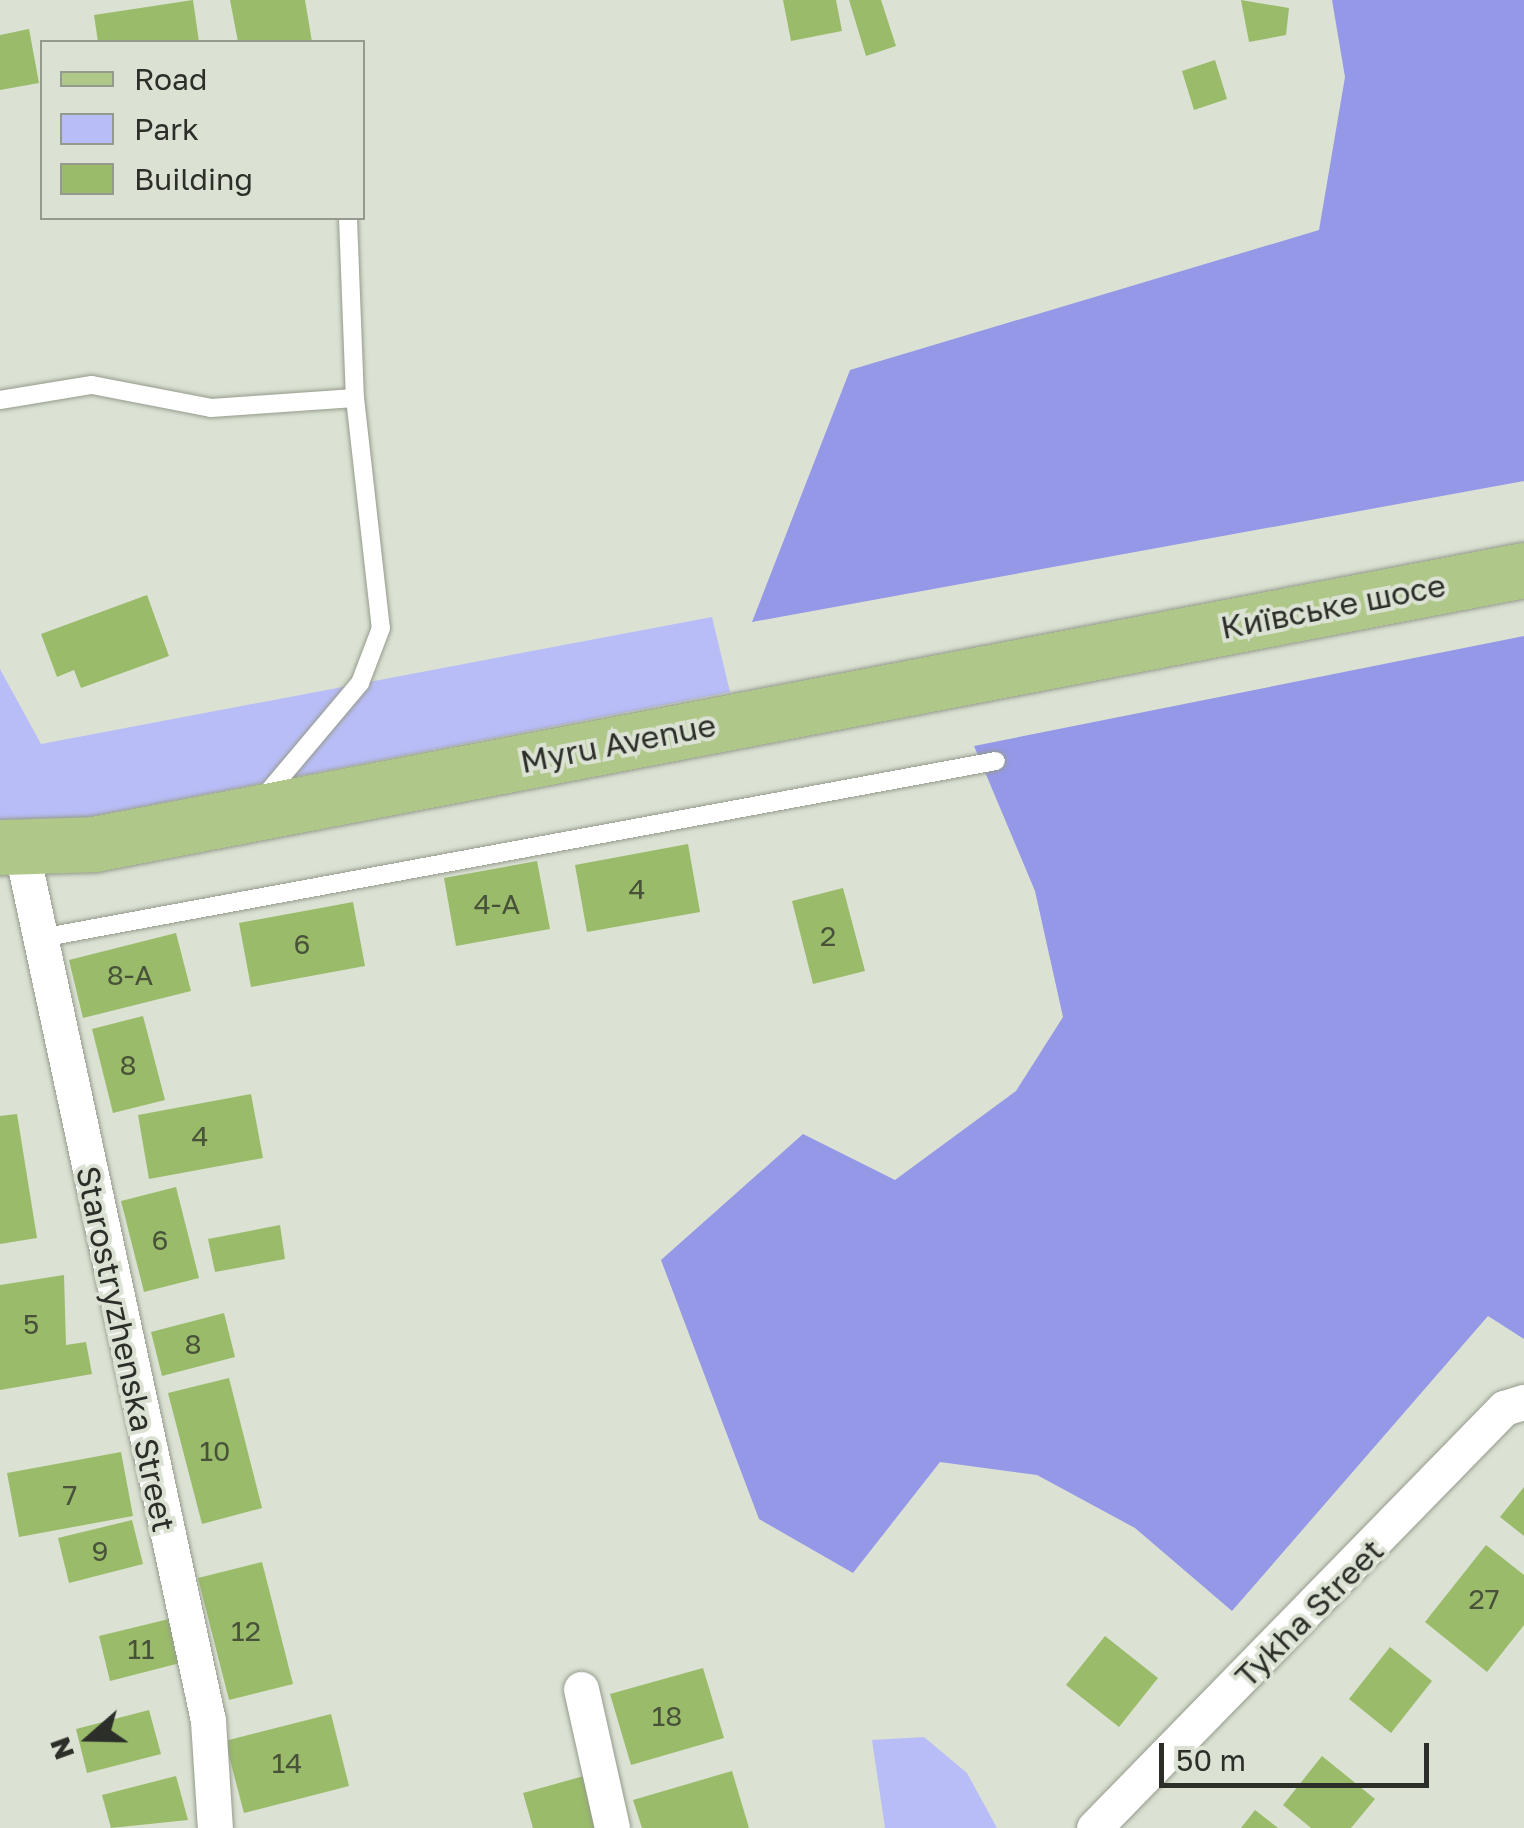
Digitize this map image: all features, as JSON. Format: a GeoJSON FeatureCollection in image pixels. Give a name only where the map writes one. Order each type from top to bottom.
{"type":"FeatureCollection","features":[{"type":"Feature","properties":{"kind":"main road","name":"Київське шосе"},"geometry":{"type":"LineString","coordinates":[[1143,643],[1524,570]]}},
{"type":"Feature","properties":{"kind":"main road","name":"Myru Avenue"},"geometry":{"type":"LineString","coordinates":[[9,866],[94,844],[251,813],[1143,643]]}},
{"type":"Feature","properties":{"kind":"street","name":"Starostryzhenska Street"},"geometry":{"type":"LineString","coordinates":[[9,866],[40,938],[208,1721],[216,1828]]}},
{"type":"Feature","properties":{"kind":"street","name":"Tykha Street"},"geometry":{"type":"LineString","coordinates":[[1094,1828],[1504,1408],[1524,1402]]}},
{"type":"Feature","properties":{"kind":"street"},"geometry":{"type":"LineString","coordinates":[[581,1689],[612,1828]]}},
{"type":"Feature","properties":{"kind":"lane"},"geometry":{"type":"LineString","coordinates":[[251,813],[360,683],[382,628],[355,398],[348,220]]}},
{"type":"Feature","properties":{"kind":"lane"},"geometry":{"type":"LineString","coordinates":[[0,400],[92,385],[212,408],[355,398]]}},
{"type":"Feature","properties":{"kind":"lane"},"geometry":{"type":"LineString","coordinates":[[40,938],[996,761]]}},
{"type":"Feature","properties":{"kind":"green space"},"geometry":{"type":"Polygon","coordinates":[[[712,617],[730,692],[0,834],[0,669],[41,744],[712,617]]]}},
{"type":"Feature","properties":{"kind":"green space"},"geometry":{"type":"Polygon","coordinates":[[[924,1737],[967,1773],[997,1828],[885,1828],[872,1740],[924,1737]]]}},
{"type":"Feature","properties":{"kind":"shaded area"},"geometry":{"type":"Polygon","coordinates":[[[1332,0],[1524,0],[1524,481],[752,622],[850,370],[1319,230],[1345,77],[1332,0]]]}},
{"type":"Feature","properties":{"kind":"shaded area"},"geometry":{"type":"Polygon","coordinates":[[[1524,636],[1524,1339],[1488,1316],[1232,1611],[1135,1528],[1037,1475],[940,1462],[853,1573],[759,1519],[661,1260],[803,1134],[895,1180],[1016,1091],[1063,1017],[1035,891],[974,746],[1524,636]]]}},
{"type":"Feature","properties":{"kind":"building"},"geometry":{"type":"Polygon","coordinates":[[[193,0],[199,40],[98,40],[94,15],[193,0]]]}},
{"type":"Feature","properties":{"kind":"building"},"geometry":{"type":"Polygon","coordinates":[[[230,0],[305,0],[312,40],[238,40],[230,0]]]}},
{"type":"Feature","properties":{"kind":"building"},"geometry":{"type":"Polygon","coordinates":[[[783,0],[836,0],[842,31],[791,41],[783,0]]]}},
{"type":"Feature","properties":{"kind":"building"},"geometry":{"type":"Polygon","coordinates":[[[849,0],[881,0],[896,46],[866,56],[849,0]]]}},
{"type":"Feature","properties":{"kind":"building"},"geometry":{"type":"Polygon","coordinates":[[[1241,0],[1289,8],[1286,35],[1249,42],[1241,0]]]}},
{"type":"Feature","properties":{"kind":"building"},"geometry":{"type":"Polygon","coordinates":[[[29,29],[39,83],[0,90],[0,35],[29,29]]]}},
{"type":"Feature","properties":{"kind":"building"},"geometry":{"type":"Polygon","coordinates":[[[1215,60],[1227,99],[1194,110],[1182,71],[1215,60]]]}},
{"type":"Feature","properties":{"kind":"building"},"geometry":{"type":"Polygon","coordinates":[[[147,595],[169,656],[81,688],[74,670],[57,677],[41,634],[147,595]]]}},
{"type":"Feature","properties":{"kind":"building"},"geometry":{"type":"Polygon","coordinates":[[[688,844],[700,912],[587,932],[575,865],[688,844]]]}},
{"type":"Feature","properties":{"kind":"building"},"geometry":{"type":"Polygon","coordinates":[[[537,861],[550,929],[456,946],[444,878],[537,861]]]}},
{"type":"Feature","properties":{"kind":"building"},"geometry":{"type":"Polygon","coordinates":[[[843,888],[865,971],[813,984],[792,901],[843,888]]]}},
{"type":"Feature","properties":{"kind":"building"},"geometry":{"type":"Polygon","coordinates":[[[353,902],[365,966],[251,987],[239,923],[353,902]]]}},
{"type":"Feature","properties":{"kind":"building"},"geometry":{"type":"Polygon","coordinates":[[[176,933],[191,991],[83,1018],[69,960],[176,933]]]}},
{"type":"Feature","properties":{"kind":"building"},"geometry":{"type":"Polygon","coordinates":[[[143,1016],[165,1100],[113,1113],[92,1029],[143,1016]]]}},
{"type":"Feature","properties":{"kind":"building"},"geometry":{"type":"Polygon","coordinates":[[[251,1094],[263,1158],[149,1179],[138,1115],[251,1094]]]}},
{"type":"Feature","properties":{"kind":"building"},"geometry":{"type":"Polygon","coordinates":[[[17,1114],[37,1238],[0,1244],[0,1116],[17,1114]]]}},
{"type":"Feature","properties":{"kind":"building"},"geometry":{"type":"Polygon","coordinates":[[[176,1187],[199,1278],[144,1292],[121,1201],[176,1187]]]}},
{"type":"Feature","properties":{"kind":"building"},"geometry":{"type":"Polygon","coordinates":[[[280,1225],[285,1259],[215,1272],[208,1239],[280,1225]]]}},
{"type":"Feature","properties":{"kind":"building"},"geometry":{"type":"Polygon","coordinates":[[[64,1275],[66,1345],[86,1342],[92,1374],[0,1390],[0,1285],[64,1275]]]}},
{"type":"Feature","properties":{"kind":"building"},"geometry":{"type":"Polygon","coordinates":[[[224,1313],[235,1357],[162,1376],[151,1332],[224,1313]]]}},
{"type":"Feature","properties":{"kind":"building"},"geometry":{"type":"Polygon","coordinates":[[[229,1378],[262,1508],[202,1524],[168,1393],[229,1378]]]}},
{"type":"Feature","properties":{"kind":"building"},"geometry":{"type":"Polygon","coordinates":[[[121,1452],[133,1516],[19,1537],[7,1473],[121,1452]]]}},
{"type":"Feature","properties":{"kind":"building"},"geometry":{"type":"Polygon","coordinates":[[[1524,1487],[1524,1536],[1500,1517],[1524,1487]]]}},
{"type":"Feature","properties":{"kind":"building"},"geometry":{"type":"Polygon","coordinates":[[[132,1520],[143,1564],[69,1583],[58,1538],[132,1520]]]}},
{"type":"Feature","properties":{"kind":"building"},"geometry":{"type":"Polygon","coordinates":[[[1486,1545],[1524,1575],[1524,1625],[1487,1672],[1425,1622],[1486,1545]]]}},
{"type":"Feature","properties":{"kind":"building"},"geometry":{"type":"Polygon","coordinates":[[[262,1562],[293,1684],[229,1700],[198,1578],[262,1562]]]}},
{"type":"Feature","properties":{"kind":"building"},"geometry":{"type":"Polygon","coordinates":[[[173,1618],[184,1662],[110,1681],[99,1636],[173,1618]]]}},
{"type":"Feature","properties":{"kind":"building"},"geometry":{"type":"Polygon","coordinates":[[[1105,1636],[1158,1678],[1119,1727],[1066,1685],[1105,1636]]]}},
{"type":"Feature","properties":{"kind":"building"},"geometry":{"type":"Polygon","coordinates":[[[1390,1647],[1432,1681],[1391,1733],[1349,1699],[1390,1647]]]}},
{"type":"Feature","properties":{"kind":"building"},"geometry":{"type":"Polygon","coordinates":[[[703,1668],[724,1738],[631,1765],[610,1694],[703,1668]]]}},
{"type":"Feature","properties":{"kind":"building"},"geometry":{"type":"Polygon","coordinates":[[[149,1710],[161,1754],[87,1773],[76,1729],[149,1710]]]}},
{"type":"Feature","properties":{"kind":"building"},"geometry":{"type":"Polygon","coordinates":[[[331,1714],[349,1786],[244,1813],[225,1741],[331,1714]]]}},
{"type":"Feature","properties":{"kind":"building"},"geometry":{"type":"Polygon","coordinates":[[[1322,1756],[1375,1799],[1351,1828],[1311,1828],[1283,1805],[1322,1756]]]}},
{"type":"Feature","properties":{"kind":"building"},"geometry":{"type":"Polygon","coordinates":[[[732,1771],[749,1828],[642,1828],[633,1800],[732,1771]]]}},
{"type":"Feature","properties":{"kind":"building"},"geometry":{"type":"Polygon","coordinates":[[[591,1774],[607,1828],[533,1828],[523,1793],[591,1774]]]}},
{"type":"Feature","properties":{"kind":"building"},"geometry":{"type":"Polygon","coordinates":[[[176,1776],[188,1820],[111,1828],[102,1795],[176,1776]]]}},
{"type":"Feature","properties":{"kind":"building"},"geometry":{"type":"Polygon","coordinates":[[[1255,1810],[1278,1828],[1241,1828],[1255,1810]]]}}]}
